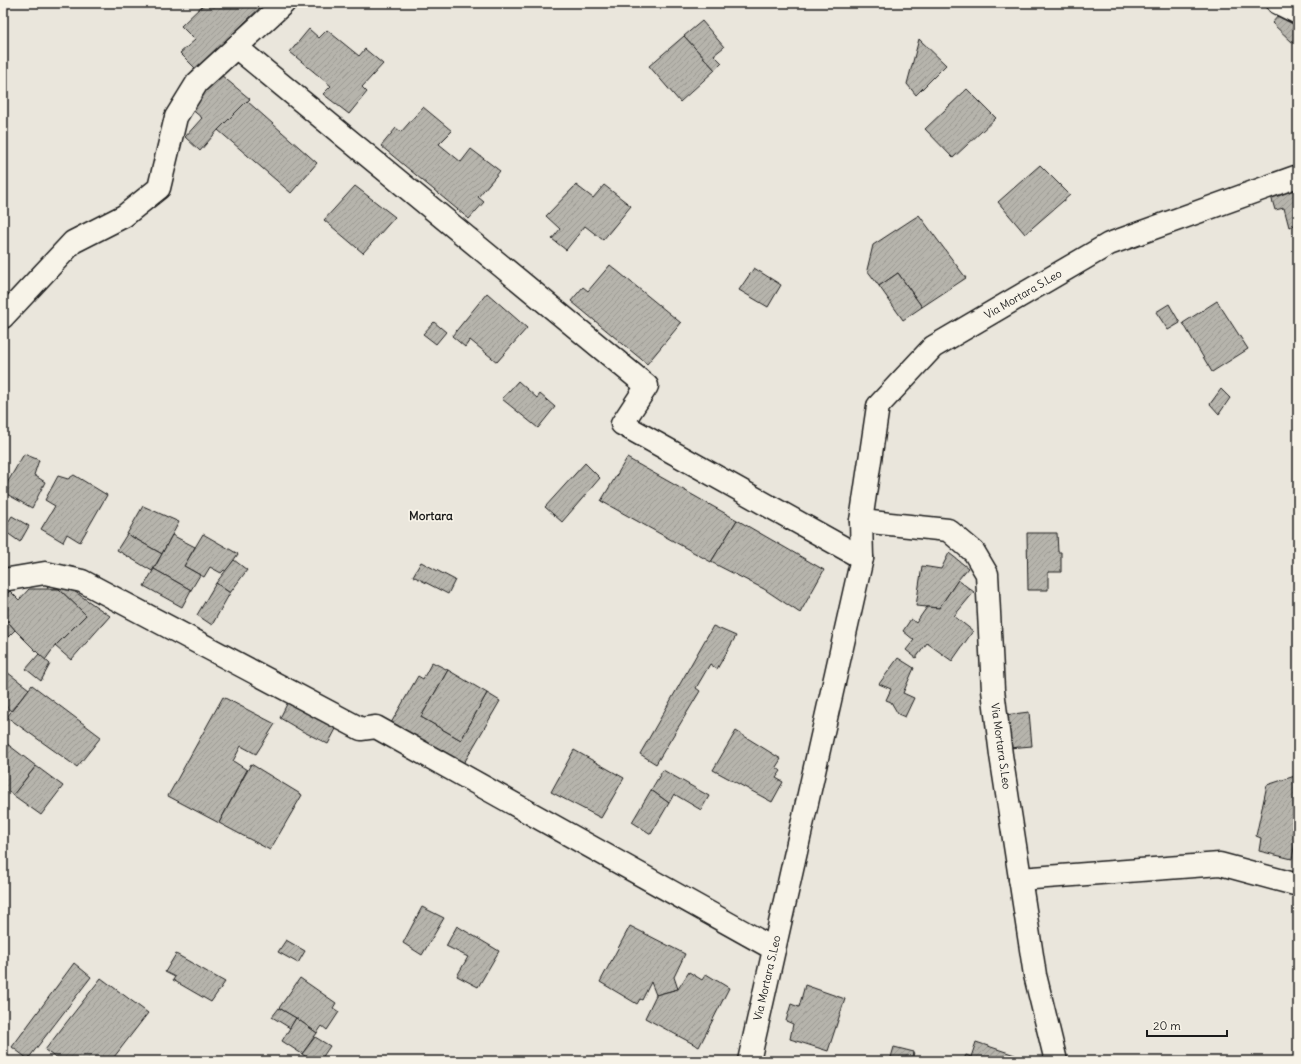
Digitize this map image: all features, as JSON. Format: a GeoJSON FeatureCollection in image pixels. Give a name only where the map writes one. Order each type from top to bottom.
{"type":"FeatureCollection","features":[{"type":"Feature","properties":{"kind":"street"},"geometry":{"type":"LineString","coordinates":[[3,317],[73,242],[124,216],[159,188],[176,117],[197,83],[284,3]]}},
{"type":"Feature","properties":{"kind":"street"},"geometry":{"type":"LineString","coordinates":[[1278,3],[1298,13]]}},
{"type":"Feature","properties":{"kind":"street"},"geometry":{"type":"LineString","coordinates":[[236,47],[647,386],[622,424],[862,558]]}},
{"type":"Feature","properties":{"kind":"street","name":"Via Mortara S.Leo"},"geometry":{"type":"LineString","coordinates":[[749,1061],[862,558],[861,520],[878,406],[933,347],[1110,244],[1298,176]]}},
{"type":"Feature","properties":{"kind":"street","name":"Via Mortara S.Leo"},"geometry":{"type":"LineString","coordinates":[[861,520],[948,530],[974,552],[987,574],[993,690],[1001,755],[1035,975],[1056,1061]]}},
{"type":"Feature","properties":{"kind":"street"},"geometry":{"type":"LineString","coordinates":[[3,580],[45,573],[82,581],[361,729],[376,727],[774,948]]}},
{"type":"Feature","properties":{"kind":"street"},"geometry":{"type":"LineString","coordinates":[[1020,879],[1220,864],[1298,885]]}},
{"type":"Feature","properties":{"kind":"building"},"geometry":{"type":"Polygon","coordinates":[[[205,3],[209,3],[213,7],[217,3],[265,3],[196,69],[180,53],[195,40],[181,26],[205,3]]]}},
{"type":"Feature","properties":{"kind":"building"},"geometry":{"type":"Polygon","coordinates":[[[1279,15],[1298,24],[1298,40],[1294,44],[1272,23],[1279,15]]]}},
{"type":"Feature","properties":{"kind":"building"},"geometry":{"type":"Polygon","coordinates":[[[702,21],[724,47],[714,55],[722,63],[715,70],[684,36],[702,21]]]}},
{"type":"Feature","properties":{"kind":"building"},"geometry":{"type":"Polygon","coordinates":[[[309,29],[319,38],[327,30],[359,56],[365,49],[383,64],[362,87],[367,92],[349,114],[323,94],[331,86],[290,52],[309,29]]]}},
{"type":"Feature","properties":{"kind":"building"},"geometry":{"type":"Polygon","coordinates":[[[684,36],[715,70],[680,102],[649,66],[684,36]]]}},
{"type":"Feature","properties":{"kind":"building"},"geometry":{"type":"Polygon","coordinates":[[[919,39],[946,65],[916,95],[907,84],[919,39]]]}},
{"type":"Feature","properties":{"kind":"building"},"geometry":{"type":"Polygon","coordinates":[[[221,75],[250,99],[218,130],[200,151],[185,137],[202,118],[190,108],[221,75]]]}},
{"type":"Feature","properties":{"kind":"building"},"geometry":{"type":"Polygon","coordinates":[[[967,89],[996,118],[953,158],[925,129],[967,89]]]}},
{"type":"Feature","properties":{"kind":"building"},"geometry":{"type":"Polygon","coordinates":[[[247,101],[317,163],[291,193],[218,130],[247,101]]]}},
{"type":"Feature","properties":{"kind":"building"},"geometry":{"type":"Polygon","coordinates":[[[423,107],[452,131],[439,144],[461,162],[471,149],[500,171],[478,197],[484,202],[469,219],[381,146],[396,128],[401,132],[423,107]]]}},
{"type":"Feature","properties":{"kind":"building"},"geometry":{"type":"Polygon","coordinates":[[[1040,165],[1070,195],[1025,234],[998,202],[1040,165]]]}},
{"type":"Feature","properties":{"kind":"building"},"geometry":{"type":"Polygon","coordinates":[[[576,185],[593,198],[604,185],[631,206],[603,240],[585,226],[566,250],[552,239],[560,229],[546,216],[576,185]]]}},
{"type":"Feature","properties":{"kind":"building"},"geometry":{"type":"Polygon","coordinates":[[[355,186],[395,217],[363,253],[324,220],[355,186]]]}},
{"type":"Feature","properties":{"kind":"building"},"geometry":{"type":"Polygon","coordinates":[[[1298,188],[1298,224],[1289,227],[1284,208],[1275,210],[1271,196],[1298,188]]]}},
{"type":"Feature","properties":{"kind":"building"},"geometry":{"type":"Polygon","coordinates":[[[919,215],[966,278],[922,307],[898,273],[879,286],[867,270],[873,245],[919,215]]]}},
{"type":"Feature","properties":{"kind":"building"},"geometry":{"type":"Polygon","coordinates":[[[610,265],[681,323],[647,364],[571,301],[583,287],[588,291],[610,265]]]}},
{"type":"Feature","properties":{"kind":"building"},"geometry":{"type":"Polygon","coordinates":[[[754,268],[781,285],[768,307],[739,290],[754,268]]]}},
{"type":"Feature","properties":{"kind":"building"},"geometry":{"type":"Polygon","coordinates":[[[898,273],[922,307],[903,320],[879,286],[898,273]]]}},
{"type":"Feature","properties":{"kind":"building"},"geometry":{"type":"Polygon","coordinates":[[[487,293],[527,328],[497,362],[470,340],[465,347],[452,336],[487,293]]]}},
{"type":"Feature","properties":{"kind":"building"},"geometry":{"type":"Polygon","coordinates":[[[1217,301],[1248,349],[1212,372],[1183,323],[1217,301]]]}},
{"type":"Feature","properties":{"kind":"building"},"geometry":{"type":"Polygon","coordinates":[[[1169,304],[1180,323],[1168,330],[1156,312],[1169,304]]]}},
{"type":"Feature","properties":{"kind":"building"},"geometry":{"type":"Polygon","coordinates":[[[434,322],[446,332],[436,344],[423,334],[434,322]]]}},
{"type":"Feature","properties":{"kind":"building"},"geometry":{"type":"Polygon","coordinates":[[[518,381],[537,398],[540,394],[555,407],[538,428],[502,399],[518,381]]]}},
{"type":"Feature","properties":{"kind":"building"},"geometry":{"type":"Polygon","coordinates":[[[1221,389],[1230,398],[1219,414],[1210,404],[1221,389]]]}},
{"type":"Feature","properties":{"kind":"building"},"geometry":{"type":"Polygon","coordinates":[[[24,454],[39,460],[34,475],[45,482],[32,508],[3,492],[24,454]]]}},
{"type":"Feature","properties":{"kind":"building"},"geometry":{"type":"Polygon","coordinates":[[[627,458],[737,520],[711,562],[601,501],[627,458]]]}},
{"type":"Feature","properties":{"kind":"building"},"geometry":{"type":"Polygon","coordinates":[[[585,463],[600,478],[562,522],[545,507],[585,463]]]}},
{"type":"Feature","properties":{"kind":"building"},"geometry":{"type":"Polygon","coordinates":[[[74,475],[107,495],[80,542],[67,534],[63,542],[41,529],[55,506],[45,500],[58,476],[68,479],[74,475]]]}},
{"type":"Feature","properties":{"kind":"building"},"geometry":{"type":"Polygon","coordinates":[[[143,506],[179,522],[162,554],[127,534],[143,506]]]}},
{"type":"Feature","properties":{"kind":"building"},"geometry":{"type":"Polygon","coordinates":[[[12,516],[29,526],[20,542],[3,530],[12,516]]]}},
{"type":"Feature","properties":{"kind":"building"},"geometry":{"type":"Polygon","coordinates":[[[737,520],[824,570],[800,613],[764,589],[711,562],[737,520]]]}},
{"type":"Feature","properties":{"kind":"building"},"geometry":{"type":"Polygon","coordinates":[[[1027,533],[1057,533],[1058,552],[1061,552],[1061,572],[1048,572],[1048,590],[1028,590],[1027,533]]]}},
{"type":"Feature","properties":{"kind":"building"},"geometry":{"type":"Polygon","coordinates":[[[127,534],[162,554],[152,571],[117,550],[127,534]]]}},
{"type":"Feature","properties":{"kind":"building"},"geometry":{"type":"Polygon","coordinates":[[[203,534],[238,554],[226,571],[224,570],[221,573],[210,567],[204,577],[184,566],[203,534]]]}},
{"type":"Feature","properties":{"kind":"building"},"geometry":{"type":"Polygon","coordinates":[[[172,535],[195,547],[184,566],[200,575],[191,590],[154,569],[172,535]]]}},
{"type":"Feature","properties":{"kind":"building"},"geometry":{"type":"Polygon","coordinates":[[[949,553],[968,568],[939,608],[916,606],[922,566],[941,569],[949,553]]]}},
{"type":"Feature","properties":{"kind":"building"},"geometry":{"type":"Polygon","coordinates":[[[234,560],[247,570],[230,593],[216,583],[234,560]]]}},
{"type":"Feature","properties":{"kind":"building"},"geometry":{"type":"Polygon","coordinates":[[[421,562],[455,580],[448,594],[413,576],[421,562]]]}},
{"type":"Feature","properties":{"kind":"building"},"geometry":{"type":"Polygon","coordinates":[[[154,569],[191,590],[182,607],[144,586],[154,569]]]}},
{"type":"Feature","properties":{"kind":"building"},"geometry":{"type":"Polygon","coordinates":[[[958,580],[974,592],[954,616],[973,631],[952,661],[927,643],[916,658],[906,650],[914,640],[903,631],[911,619],[916,623],[927,607],[939,608],[958,580]]]}},
{"type":"Feature","properties":{"kind":"building"},"geometry":{"type":"Polygon","coordinates":[[[47,583],[68,587],[110,616],[71,660],[55,646],[86,615],[59,589],[48,589],[47,583]]]}},
{"type":"Feature","properties":{"kind":"building"},"geometry":{"type":"Polygon","coordinates":[[[216,583],[230,593],[212,625],[197,615],[216,583]]]}},
{"type":"Feature","properties":{"kind":"building"},"geometry":{"type":"Polygon","coordinates":[[[29,589],[59,589],[86,615],[55,646],[45,660],[3,616],[3,598],[10,591],[19,600],[29,589]]]}},
{"type":"Feature","properties":{"kind":"building"},"geometry":{"type":"Polygon","coordinates":[[[3,616],[15,630],[3,642],[3,616]]]}},
{"type":"Feature","properties":{"kind":"building"},"geometry":{"type":"Polygon","coordinates":[[[713,626],[736,636],[717,669],[710,664],[696,688],[700,691],[656,764],[640,754],[713,626]]]}},
{"type":"Feature","properties":{"kind":"building"},"geometry":{"type":"Polygon","coordinates":[[[39,654],[50,664],[41,681],[26,669],[39,654]]]}},
{"type":"Feature","properties":{"kind":"building"},"geometry":{"type":"Polygon","coordinates":[[[898,658],[914,668],[903,693],[914,698],[905,717],[898,714],[891,702],[886,700],[891,689],[879,684],[898,658]]]}},
{"type":"Feature","properties":{"kind":"building"},"geometry":{"type":"Polygon","coordinates":[[[432,662],[448,670],[421,717],[461,740],[487,693],[500,701],[464,763],[391,723],[418,676],[423,679],[432,662]]]}},
{"type":"Feature","properties":{"kind":"building"},"geometry":{"type":"Polygon","coordinates":[[[3,669],[29,689],[11,711],[3,704],[3,669]]]}},
{"type":"Feature","properties":{"kind":"building"},"geometry":{"type":"Polygon","coordinates":[[[448,670],[487,693],[461,740],[421,717],[448,670]]]}},
{"type":"Feature","properties":{"kind":"building"},"geometry":{"type":"Polygon","coordinates":[[[32,685],[101,737],[77,767],[7,717],[32,685]]]}},
{"type":"Feature","properties":{"kind":"building"},"geometry":{"type":"Polygon","coordinates":[[[223,697],[275,724],[256,754],[241,746],[233,761],[247,770],[219,823],[168,796],[223,697]]]}},
{"type":"Feature","properties":{"kind":"building"},"geometry":{"type":"Polygon","coordinates":[[[289,700],[337,727],[328,744],[280,718],[289,700]]]}},
{"type":"Feature","properties":{"kind":"building"},"geometry":{"type":"Polygon","coordinates":[[[1029,712],[1032,746],[1009,748],[1005,715],[1029,712]]]}},
{"type":"Feature","properties":{"kind":"building"},"geometry":{"type":"Polygon","coordinates":[[[736,731],[781,759],[776,767],[781,771],[776,778],[783,782],[772,802],[713,770],[736,731]]]}},
{"type":"Feature","properties":{"kind":"building"},"geometry":{"type":"Polygon","coordinates":[[[6,743],[36,766],[13,795],[3,788],[3,747],[6,743]]]}},
{"type":"Feature","properties":{"kind":"building"},"geometry":{"type":"Polygon","coordinates":[[[574,750],[624,778],[601,818],[551,792],[574,750]]]}},
{"type":"Feature","properties":{"kind":"building"},"geometry":{"type":"Polygon","coordinates":[[[251,764],[302,795],[270,850],[219,823],[251,764]]]}},
{"type":"Feature","properties":{"kind":"building"},"geometry":{"type":"Polygon","coordinates":[[[36,766],[63,786],[41,815],[13,795],[36,766]]]}},
{"type":"Feature","properties":{"kind":"building"},"geometry":{"type":"Polygon","coordinates":[[[663,770],[709,796],[701,810],[674,794],[669,803],[651,790],[663,770]]]}},
{"type":"Feature","properties":{"kind":"building"},"geometry":{"type":"Polygon","coordinates":[[[1298,775],[1298,826],[1292,859],[1259,851],[1261,838],[1256,836],[1267,785],[1298,775]]]}},
{"type":"Feature","properties":{"kind":"building"},"geometry":{"type":"Polygon","coordinates":[[[651,790],[669,803],[651,834],[632,822],[651,790]]]}},
{"type":"Feature","properties":{"kind":"building"},"geometry":{"type":"Polygon","coordinates":[[[422,907],[444,918],[422,955],[403,943],[422,907]]]}},
{"type":"Feature","properties":{"kind":"building"},"geometry":{"type":"Polygon","coordinates":[[[457,926],[499,951],[478,987],[457,976],[468,957],[446,946],[457,926]]]}},
{"type":"Feature","properties":{"kind":"building"},"geometry":{"type":"Polygon","coordinates":[[[630,926],[685,954],[674,977],[678,989],[656,995],[651,982],[642,1000],[640,999],[637,1004],[600,982],[630,926]]]}},
{"type":"Feature","properties":{"kind":"building"},"geometry":{"type":"Polygon","coordinates":[[[286,940],[305,951],[298,963],[278,952],[286,940]]]}},
{"type":"Feature","properties":{"kind":"building"},"geometry":{"type":"Polygon","coordinates":[[[176,954],[225,982],[211,1002],[173,980],[175,977],[165,972],[176,954]]]}},
{"type":"Feature","properties":{"kind":"building"},"geometry":{"type":"Polygon","coordinates":[[[74,963],[91,977],[28,1059],[12,1047],[74,963]]]}},
{"type":"Feature","properties":{"kind":"building"},"geometry":{"type":"Polygon","coordinates":[[[689,972],[702,980],[706,974],[729,988],[699,1047],[645,1018],[656,995],[678,989],[689,972]]]}},
{"type":"Feature","properties":{"kind":"building"},"geometry":{"type":"Polygon","coordinates":[[[101,978],[148,1013],[111,1061],[60,1061],[45,1050],[101,978]]]}},
{"type":"Feature","properties":{"kind":"building"},"geometry":{"type":"Polygon","coordinates":[[[300,978],[336,1003],[333,1008],[339,1012],[327,1030],[322,1026],[317,1033],[279,1008],[300,978]]]}},
{"type":"Feature","properties":{"kind":"building"},"geometry":{"type":"Polygon","coordinates":[[[805,985],[845,999],[828,1051],[790,1039],[793,1024],[786,1021],[791,1004],[799,1007],[805,985]]]}},
{"type":"Feature","properties":{"kind":"building"},"geometry":{"type":"Polygon","coordinates":[[[279,1008],[296,1018],[290,1028],[272,1017],[279,1008]]]}},
{"type":"Feature","properties":{"kind":"building"},"geometry":{"type":"Polygon","coordinates":[[[296,1018],[317,1033],[302,1054],[282,1041],[296,1018]]]}},
{"type":"Feature","properties":{"kind":"building"},"geometry":{"type":"Polygon","coordinates":[[[315,1037],[330,1046],[320,1061],[312,1061],[302,1054],[315,1037]]]}},
{"type":"Feature","properties":{"kind":"building"},"geometry":{"type":"Polygon","coordinates":[[[976,1042],[1015,1055],[1013,1061],[963,1061],[966,1055],[971,1057],[976,1042]]]}},
{"type":"Feature","properties":{"kind":"building"},"geometry":{"type":"Polygon","coordinates":[[[894,1047],[914,1052],[912,1061],[890,1061],[894,1047]]]}},
{"type":"Feature","properties":{"kind":"district","name":"Mortara"},"geometry":{"type":"Point","coordinates":[431,516]}}]}
